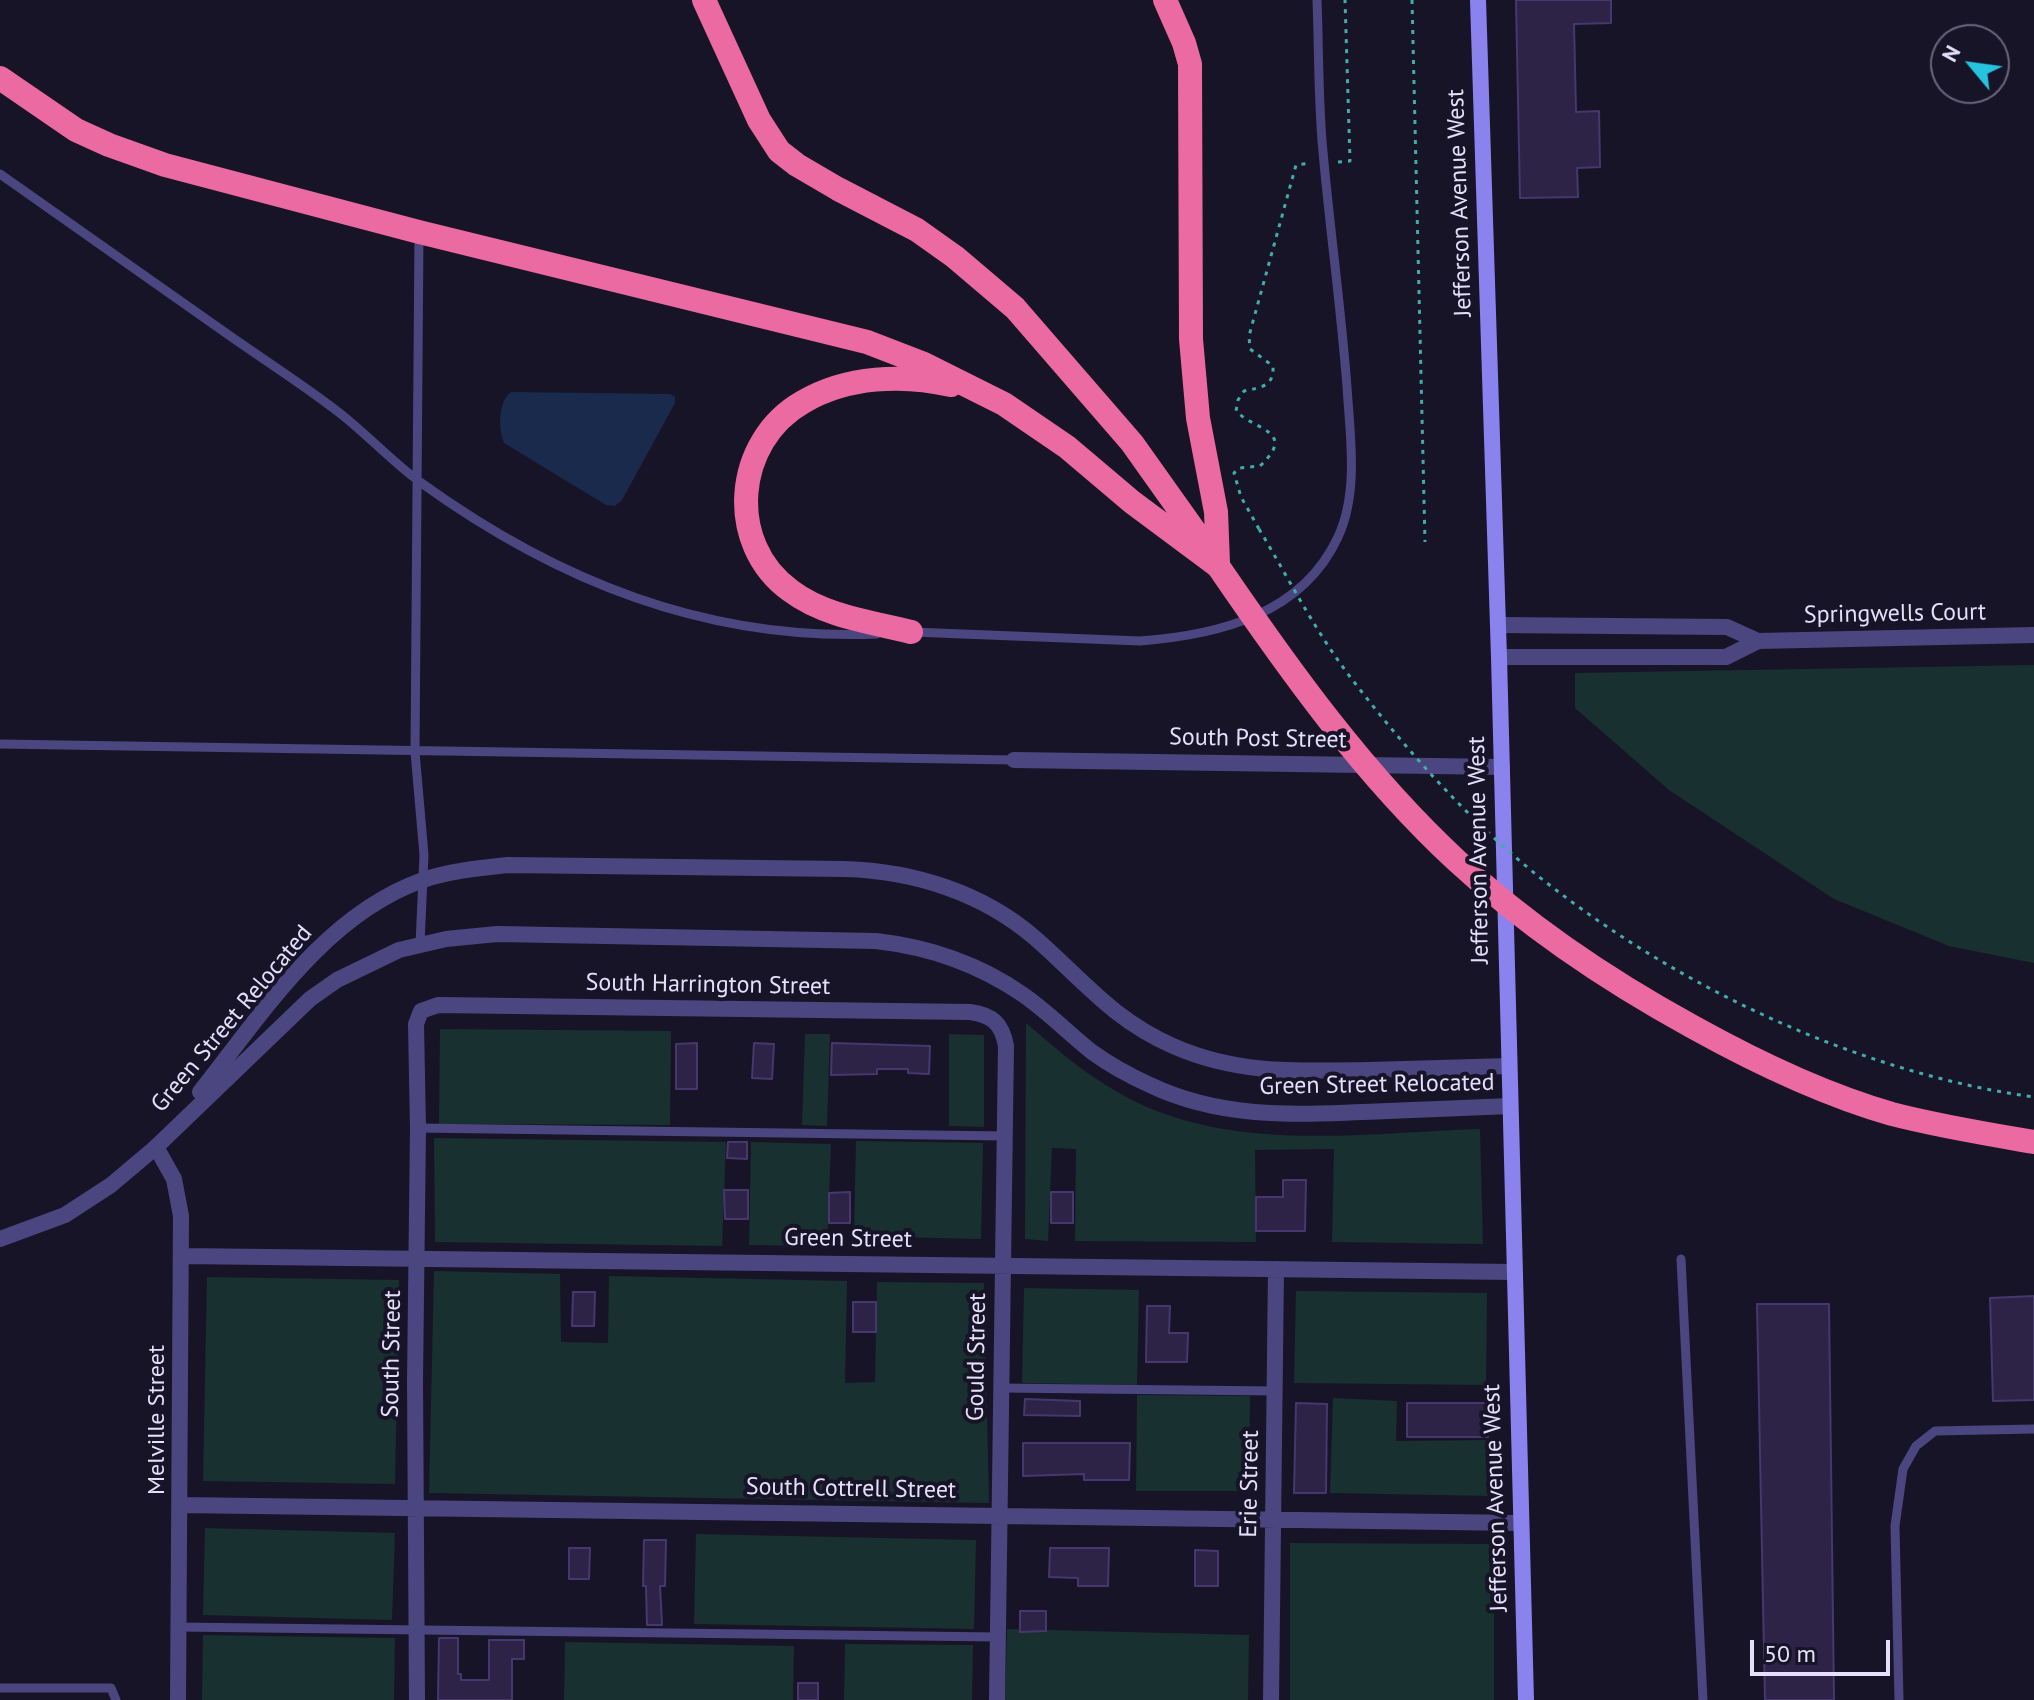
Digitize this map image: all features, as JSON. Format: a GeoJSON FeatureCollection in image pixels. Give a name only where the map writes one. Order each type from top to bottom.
{"type":"FeatureCollection","features":[{"type":"Feature","properties":{"kind":"highway"},"geometry":{"type":"LineString","coordinates":[[704,0],[759,120],[779,151],[838,189],[917,230],[955,257],[1015,308],[1132,443],[1276,649],[1347,743],[1456,860],[1550,936],[1649,1003],[1792,1077],[1893,1114],[2034,1142]]}},
{"type":"Feature","properties":{"kind":"highway"},"geometry":{"type":"LineString","coordinates":[[1165,0],[1190,64],[1192,361],[1198,418],[1216,512],[1218,566]]}},
{"type":"Feature","properties":{"kind":"highway"},"geometry":{"type":"LineString","coordinates":[[0,66],[32,102]]}},
{"type":"Feature","properties":{"kind":"highway"},"geometry":{"type":"LineString","coordinates":[[0,78],[76,130],[165,165],[419,232],[867,342],[924,364],[989,395],[1067,447],[1132,502],[1218,566]]}},
{"type":"Feature","properties":{"kind":"highway"},"geometry":{"type":"LineString","coordinates":[[911,632],[819,606],[802,598],[777,579],[758,554],[748,531],[745,501],[749,472],[758,449],[774,427],[802,402],[825,391],[855,383],[894,379],[943,383],[989,395]]}},
{"type":"Feature","properties":{"kind":"main road","name":"Jefferson Avenue West"},"geometry":{"type":"LineString","coordinates":[[1478,0],[1499,657],[1526,1700]]}},
{"type":"Feature","properties":{"kind":"street","name":"Springwells Court"},"geometry":{"type":"LineString","coordinates":[[1498,625],[1727,627],[1758,641]]}},
{"type":"Feature","properties":{"kind":"street","name":"Springwells Court"},"geometry":{"type":"LineString","coordinates":[[1499,657],[1726,657],[1758,641],[2034,635]]}},
{"type":"Feature","properties":{"kind":"street","name":"South Post Street"},"geometry":{"type":"LineString","coordinates":[[1014,760],[1502,767]]}},
{"type":"Feature","properties":{"kind":"street","name":"Green Street Relocated"},"geometry":{"type":"LineString","coordinates":[[156,1147],[311,956],[363,913],[423,880],[469,870],[517,865],[845,869],[899,873],[949,888],[1007,917],[1123,1018],[1158,1039],[1217,1062],[1241,1068],[1287,1072],[1509,1066]]}},
{"type":"Feature","properties":{"kind":"street","name":"Green Street Relocated"},"geometry":{"type":"LineString","coordinates":[[156,1147],[310,999],[337,980],[381,958],[420,944],[497,934],[876,941],[913,946],[953,957],[989,974],[1023,994],[1109,1064],[1151,1086],[1206,1105],[1243,1112],[1289,1115],[1510,1106]]}},
{"type":"Feature","properties":{"kind":"street","name":"South Harrington Street"},"geometry":{"type":"LineString","coordinates":[[421,1011],[438,1005],[970,1012],[994,1018]]}},
{"type":"Feature","properties":{"kind":"street","name":"South Street"},"geometry":{"type":"LineString","coordinates":[[417,1700],[416,1024],[421,1011]]}},
{"type":"Feature","properties":{"kind":"street","name":"Gould Street"},"geometry":{"type":"LineString","coordinates":[[994,1018],[1002,1029],[1006,1046],[997,1700]]}},
{"type":"Feature","properties":{"kind":"street"},"geometry":{"type":"LineString","coordinates":[[0,1239],[65,1215],[111,1185],[156,1147]]}},
{"type":"Feature","properties":{"kind":"street","name":"Melville Street"},"geometry":{"type":"LineString","coordinates":[[156,1147],[169,1165],[179,1194],[182,1256],[178,1700]]}},
{"type":"Feature","properties":{"kind":"street","name":"Green Street"},"geometry":{"type":"LineString","coordinates":[[182,1256],[1513,1272]]}},
{"type":"Feature","properties":{"kind":"street","name":"Erie Street"},"geometry":{"type":"LineString","coordinates":[[1271,1700],[1276,1269]]}},
{"type":"Feature","properties":{"kind":"street","name":"South Cottrell Street"},"geometry":{"type":"LineString","coordinates":[[180,1505],[1521,1523]]}},
{"type":"Feature","properties":{"kind":"lane"},"geometry":{"type":"LineString","coordinates":[[0,174],[337,411],[417,479],[463,512],[541,557],[651,603],[695,617],[757,629],[819,634],[911,632],[1140,641],[1177,637],[1241,622],[1270,611],[1298,591],[1326,558],[1345,517],[1351,452],[1343,338],[1323,149],[1317,0]]}},
{"type":"Feature","properties":{"kind":"lane"},"geometry":{"type":"LineString","coordinates":[[419,232],[415,752],[424,855],[420,944]]}},
{"type":"Feature","properties":{"kind":"lane"},"geometry":{"type":"LineString","coordinates":[[0,744],[1014,760]]}},
{"type":"Feature","properties":{"kind":"lane"},"geometry":{"type":"LineString","coordinates":[[418,1128],[1005,1136]]}},
{"type":"Feature","properties":{"kind":"lane"},"geometry":{"type":"LineString","coordinates":[[1681,1259],[1703,1700]]}},
{"type":"Feature","properties":{"kind":"lane"},"geometry":{"type":"LineString","coordinates":[[1001,1388],[1275,1391]]}},
{"type":"Feature","properties":{"kind":"lane"},"geometry":{"type":"LineString","coordinates":[[1899,1700],[1895,1526],[1903,1469],[1916,1446],[1935,1431],[2034,1429]]}},
{"type":"Feature","properties":{"kind":"lane"},"geometry":{"type":"LineString","coordinates":[[177,1627],[998,1637]]}},
{"type":"Feature","properties":{"kind":"lane"},"geometry":{"type":"LineString","coordinates":[[0,1688],[111,1688],[116,1700]]}},
{"type":"Feature","properties":{"kind":"path"},"geometry":{"type":"LineString","coordinates":[[1339,161],[1350,161],[1345,0]]}},
{"type":"Feature","properties":{"kind":"path"},"geometry":{"type":"LineString","coordinates":[[1412,0],[1425,542]]}},
{"type":"Feature","properties":{"kind":"path"},"geometry":{"type":"LineString","coordinates":[[1308,163],[1296,165],[1249,336],[1250,349],[1273,366],[1273,378],[1267,385],[1244,391],[1236,411],[1245,419],[1269,430],[1275,440],[1274,450],[1260,466],[1239,468],[1234,473],[1241,497],[1305,610],[1373,707],[1474,819],[1554,889],[1677,970],[1753,1008],[1859,1053],[1914,1071],[2034,1097]]}},
{"type":"Feature","properties":{"kind":"green space"},"geometry":{"type":"Polygon","coordinates":[[[2034,665],[2034,963],[1949,946],[1834,899],[1669,790],[1575,708],[1575,673],[2034,665]]]}},
{"type":"Feature","properties":{"kind":"green space"},"geometry":{"type":"Polygon","coordinates":[[[1026,1023],[1109,1087],[1151,1109],[1196,1123],[1242,1132],[1289,1135],[1337,1136],[1480,1129],[1483,1244],[1332,1242],[1334,1149],[1255,1150],[1256,1242],[1075,1241],[1076,1149],[1052,1148],[1048,1241],[1025,1239],[1026,1023]]]}},
{"type":"Feature","properties":{"kind":"green space"},"geometry":{"type":"Polygon","coordinates":[[[440,1029],[671,1031],[670,1125],[439,1124],[440,1029]]]}},
{"type":"Feature","properties":{"kind":"green space"},"geometry":{"type":"Polygon","coordinates":[[[805,1034],[830,1034],[827,1126],[802,1125],[805,1034]]]}},
{"type":"Feature","properties":{"kind":"green space"},"geometry":{"type":"Polygon","coordinates":[[[949,1034],[984,1035],[984,1127],[949,1126],[949,1034]]]}},
{"type":"Feature","properties":{"kind":"green space"},"geometry":{"type":"Polygon","coordinates":[[[434,1138],[726,1142],[722,1246],[435,1242],[434,1138]]]}},
{"type":"Feature","properties":{"kind":"green space"},"geometry":{"type":"Polygon","coordinates":[[[856,1141],[983,1143],[981,1239],[854,1236],[856,1141]]]}},
{"type":"Feature","properties":{"kind":"green space"},"geometry":{"type":"Polygon","coordinates":[[[751,1142],[831,1144],[827,1246],[749,1245],[751,1142]]]}},
{"type":"Feature","properties":{"kind":"green space"},"geometry":{"type":"Polygon","coordinates":[[[434,1271],[560,1274],[561,1342],[608,1343],[609,1276],[847,1281],[845,1383],[875,1382],[877,1282],[984,1283],[989,1503],[429,1493],[434,1271]]]}},
{"type":"Feature","properties":{"kind":"green space"},"geometry":{"type":"Polygon","coordinates":[[[207,1277],[399,1280],[395,1484],[203,1481],[207,1277]]]}},
{"type":"Feature","properties":{"kind":"green space"},"geometry":{"type":"Polygon","coordinates":[[[1024,1288],[1139,1290],[1137,1385],[1022,1383],[1024,1288]]]}},
{"type":"Feature","properties":{"kind":"green space"},"geometry":{"type":"Polygon","coordinates":[[[1296,1291],[1487,1293],[1486,1385],[1294,1383],[1296,1291]]]}},
{"type":"Feature","properties":{"kind":"green space"},"geometry":{"type":"Polygon","coordinates":[[[1137,1395],[1250,1396],[1249,1491],[1136,1491],[1137,1395]]]}},
{"type":"Feature","properties":{"kind":"green space"},"geometry":{"type":"Polygon","coordinates":[[[1333,1398],[1397,1401],[1396,1441],[1489,1440],[1491,1496],[1330,1493],[1333,1398]]]}},
{"type":"Feature","properties":{"kind":"green space"},"geometry":{"type":"Polygon","coordinates":[[[205,1528],[395,1533],[392,1620],[203,1615],[205,1528]]]}},
{"type":"Feature","properties":{"kind":"green space"},"geometry":{"type":"Polygon","coordinates":[[[696,1534],[976,1540],[974,1629],[694,1624],[696,1534]]]}},
{"type":"Feature","properties":{"kind":"green space"},"geometry":{"type":"Polygon","coordinates":[[[1290,1543],[1494,1544],[1494,1700],[1290,1700],[1290,1543]]]}},
{"type":"Feature","properties":{"kind":"green space"},"geometry":{"type":"Polygon","coordinates":[[[1007,1629],[1249,1635],[1248,1700],[1005,1700],[1007,1629]]]}},
{"type":"Feature","properties":{"kind":"green space"},"geometry":{"type":"Polygon","coordinates":[[[203,1635],[395,1638],[394,1700],[202,1700],[203,1635]]]}},
{"type":"Feature","properties":{"kind":"green space"},"geometry":{"type":"Polygon","coordinates":[[[565,1642],[794,1646],[793,1700],[564,1700],[565,1642]]]}},
{"type":"Feature","properties":{"kind":"green space"},"geometry":{"type":"Polygon","coordinates":[[[845,1644],[973,1645],[972,1700],[844,1700],[845,1644]]]}},
{"type":"Feature","properties":{"kind":"water"},"geometry":{"type":"Polygon","coordinates":[[[511,392],[670,394],[675,397],[675,403],[622,500],[615,506],[606,505],[504,443],[500,416],[511,392]]]}},
{"type":"Feature","properties":{"kind":"building"},"geometry":{"type":"Polygon","coordinates":[[[1516,0],[1611,0],[1611,23],[1574,24],[1576,112],[1599,111],[1600,167],[1577,168],[1578,197],[1520,198],[1516,0]]]}},
{"type":"Feature","properties":{"kind":"building"},"geometry":{"type":"Polygon","coordinates":[[[697,1043],[697,1089],[676,1089],[676,1044],[697,1043]]]}},
{"type":"Feature","properties":{"kind":"building"},"geometry":{"type":"Polygon","coordinates":[[[754,1043],[774,1044],[772,1079],[752,1078],[754,1043]]]}},
{"type":"Feature","properties":{"kind":"building"},"geometry":{"type":"Polygon","coordinates":[[[832,1043],[930,1046],[929,1074],[908,1073],[908,1069],[877,1069],[877,1074],[831,1075],[832,1043]]]}},
{"type":"Feature","properties":{"kind":"building"},"geometry":{"type":"Polygon","coordinates":[[[728,1142],[747,1142],[747,1159],[727,1158],[728,1142]]]}},
{"type":"Feature","properties":{"kind":"building"},"geometry":{"type":"Polygon","coordinates":[[[1283,1180],[1306,1180],[1305,1231],[1256,1231],[1256,1197],[1283,1197],[1283,1180]]]}},
{"type":"Feature","properties":{"kind":"building"},"geometry":{"type":"Polygon","coordinates":[[[724,1190],[748,1190],[748,1219],[725,1219],[724,1190]]]}},
{"type":"Feature","properties":{"kind":"building"},"geometry":{"type":"Polygon","coordinates":[[[850,1192],[850,1223],[829,1223],[829,1193],[850,1192]]]}},
{"type":"Feature","properties":{"kind":"building"},"geometry":{"type":"Polygon","coordinates":[[[1051,1192],[1073,1192],[1073,1223],[1051,1223],[1051,1192]]]}},
{"type":"Feature","properties":{"kind":"building"},"geometry":{"type":"Polygon","coordinates":[[[573,1292],[595,1292],[594,1326],[572,1326],[573,1292]]]}},
{"type":"Feature","properties":{"kind":"building"},"geometry":{"type":"Polygon","coordinates":[[[2034,1296],[2034,1400],[1993,1401],[1990,1298],[2034,1296]]]}},
{"type":"Feature","properties":{"kind":"building"},"geometry":{"type":"Polygon","coordinates":[[[853,1302],[876,1302],[876,1332],[853,1332],[853,1302]]]}},
{"type":"Feature","properties":{"kind":"building"},"geometry":{"type":"Polygon","coordinates":[[[1757,1304],[1829,1304],[1834,1700],[1765,1700],[1757,1304]]]}},
{"type":"Feature","properties":{"kind":"building"},"geometry":{"type":"Polygon","coordinates":[[[1147,1306],[1170,1306],[1169,1333],[1188,1333],[1187,1362],[1146,1362],[1147,1306]]]}},
{"type":"Feature","properties":{"kind":"building"},"geometry":{"type":"Polygon","coordinates":[[[1025,1399],[1080,1401],[1080,1416],[1024,1415],[1025,1399]]]}},
{"type":"Feature","properties":{"kind":"building"},"geometry":{"type":"Polygon","coordinates":[[[1296,1403],[1327,1404],[1326,1493],[1294,1493],[1296,1403]]]}},
{"type":"Feature","properties":{"kind":"building"},"geometry":{"type":"Polygon","coordinates":[[[1407,1403],[1489,1403],[1488,1437],[1407,1437],[1407,1403]]]}},
{"type":"Feature","properties":{"kind":"building"},"geometry":{"type":"Polygon","coordinates":[[[1023,1443],[1130,1443],[1129,1480],[1084,1480],[1084,1474],[1023,1476],[1023,1443]]]}},
{"type":"Feature","properties":{"kind":"building"},"geometry":{"type":"Polygon","coordinates":[[[644,1540],[666,1540],[665,1586],[660,1586],[662,1625],[647,1625],[646,1586],[643,1586],[644,1540]]]}},
{"type":"Feature","properties":{"kind":"building"},"geometry":{"type":"Polygon","coordinates":[[[569,1548],[590,1548],[589,1579],[569,1579],[569,1548]]]}},
{"type":"Feature","properties":{"kind":"building"},"geometry":{"type":"Polygon","coordinates":[[[1050,1548],[1109,1548],[1108,1586],[1078,1586],[1078,1578],[1049,1577],[1050,1548]]]}},
{"type":"Feature","properties":{"kind":"building"},"geometry":{"type":"Polygon","coordinates":[[[1195,1550],[1218,1551],[1218,1586],[1195,1586],[1195,1550]]]}},
{"type":"Feature","properties":{"kind":"building"},"geometry":{"type":"Polygon","coordinates":[[[1020,1611],[1046,1611],[1046,1631],[1020,1632],[1020,1611]]]}},
{"type":"Feature","properties":{"kind":"building"},"geometry":{"type":"Polygon","coordinates":[[[439,1638],[458,1638],[458,1674],[461,1674],[461,1680],[489,1680],[489,1640],[524,1640],[524,1659],[512,1659],[512,1700],[438,1700],[439,1638]]]}},
{"type":"Feature","properties":{"kind":"building"},"geometry":{"type":"Polygon","coordinates":[[[798,1683],[818,1683],[818,1700],[798,1700],[798,1683]]]}}]}
